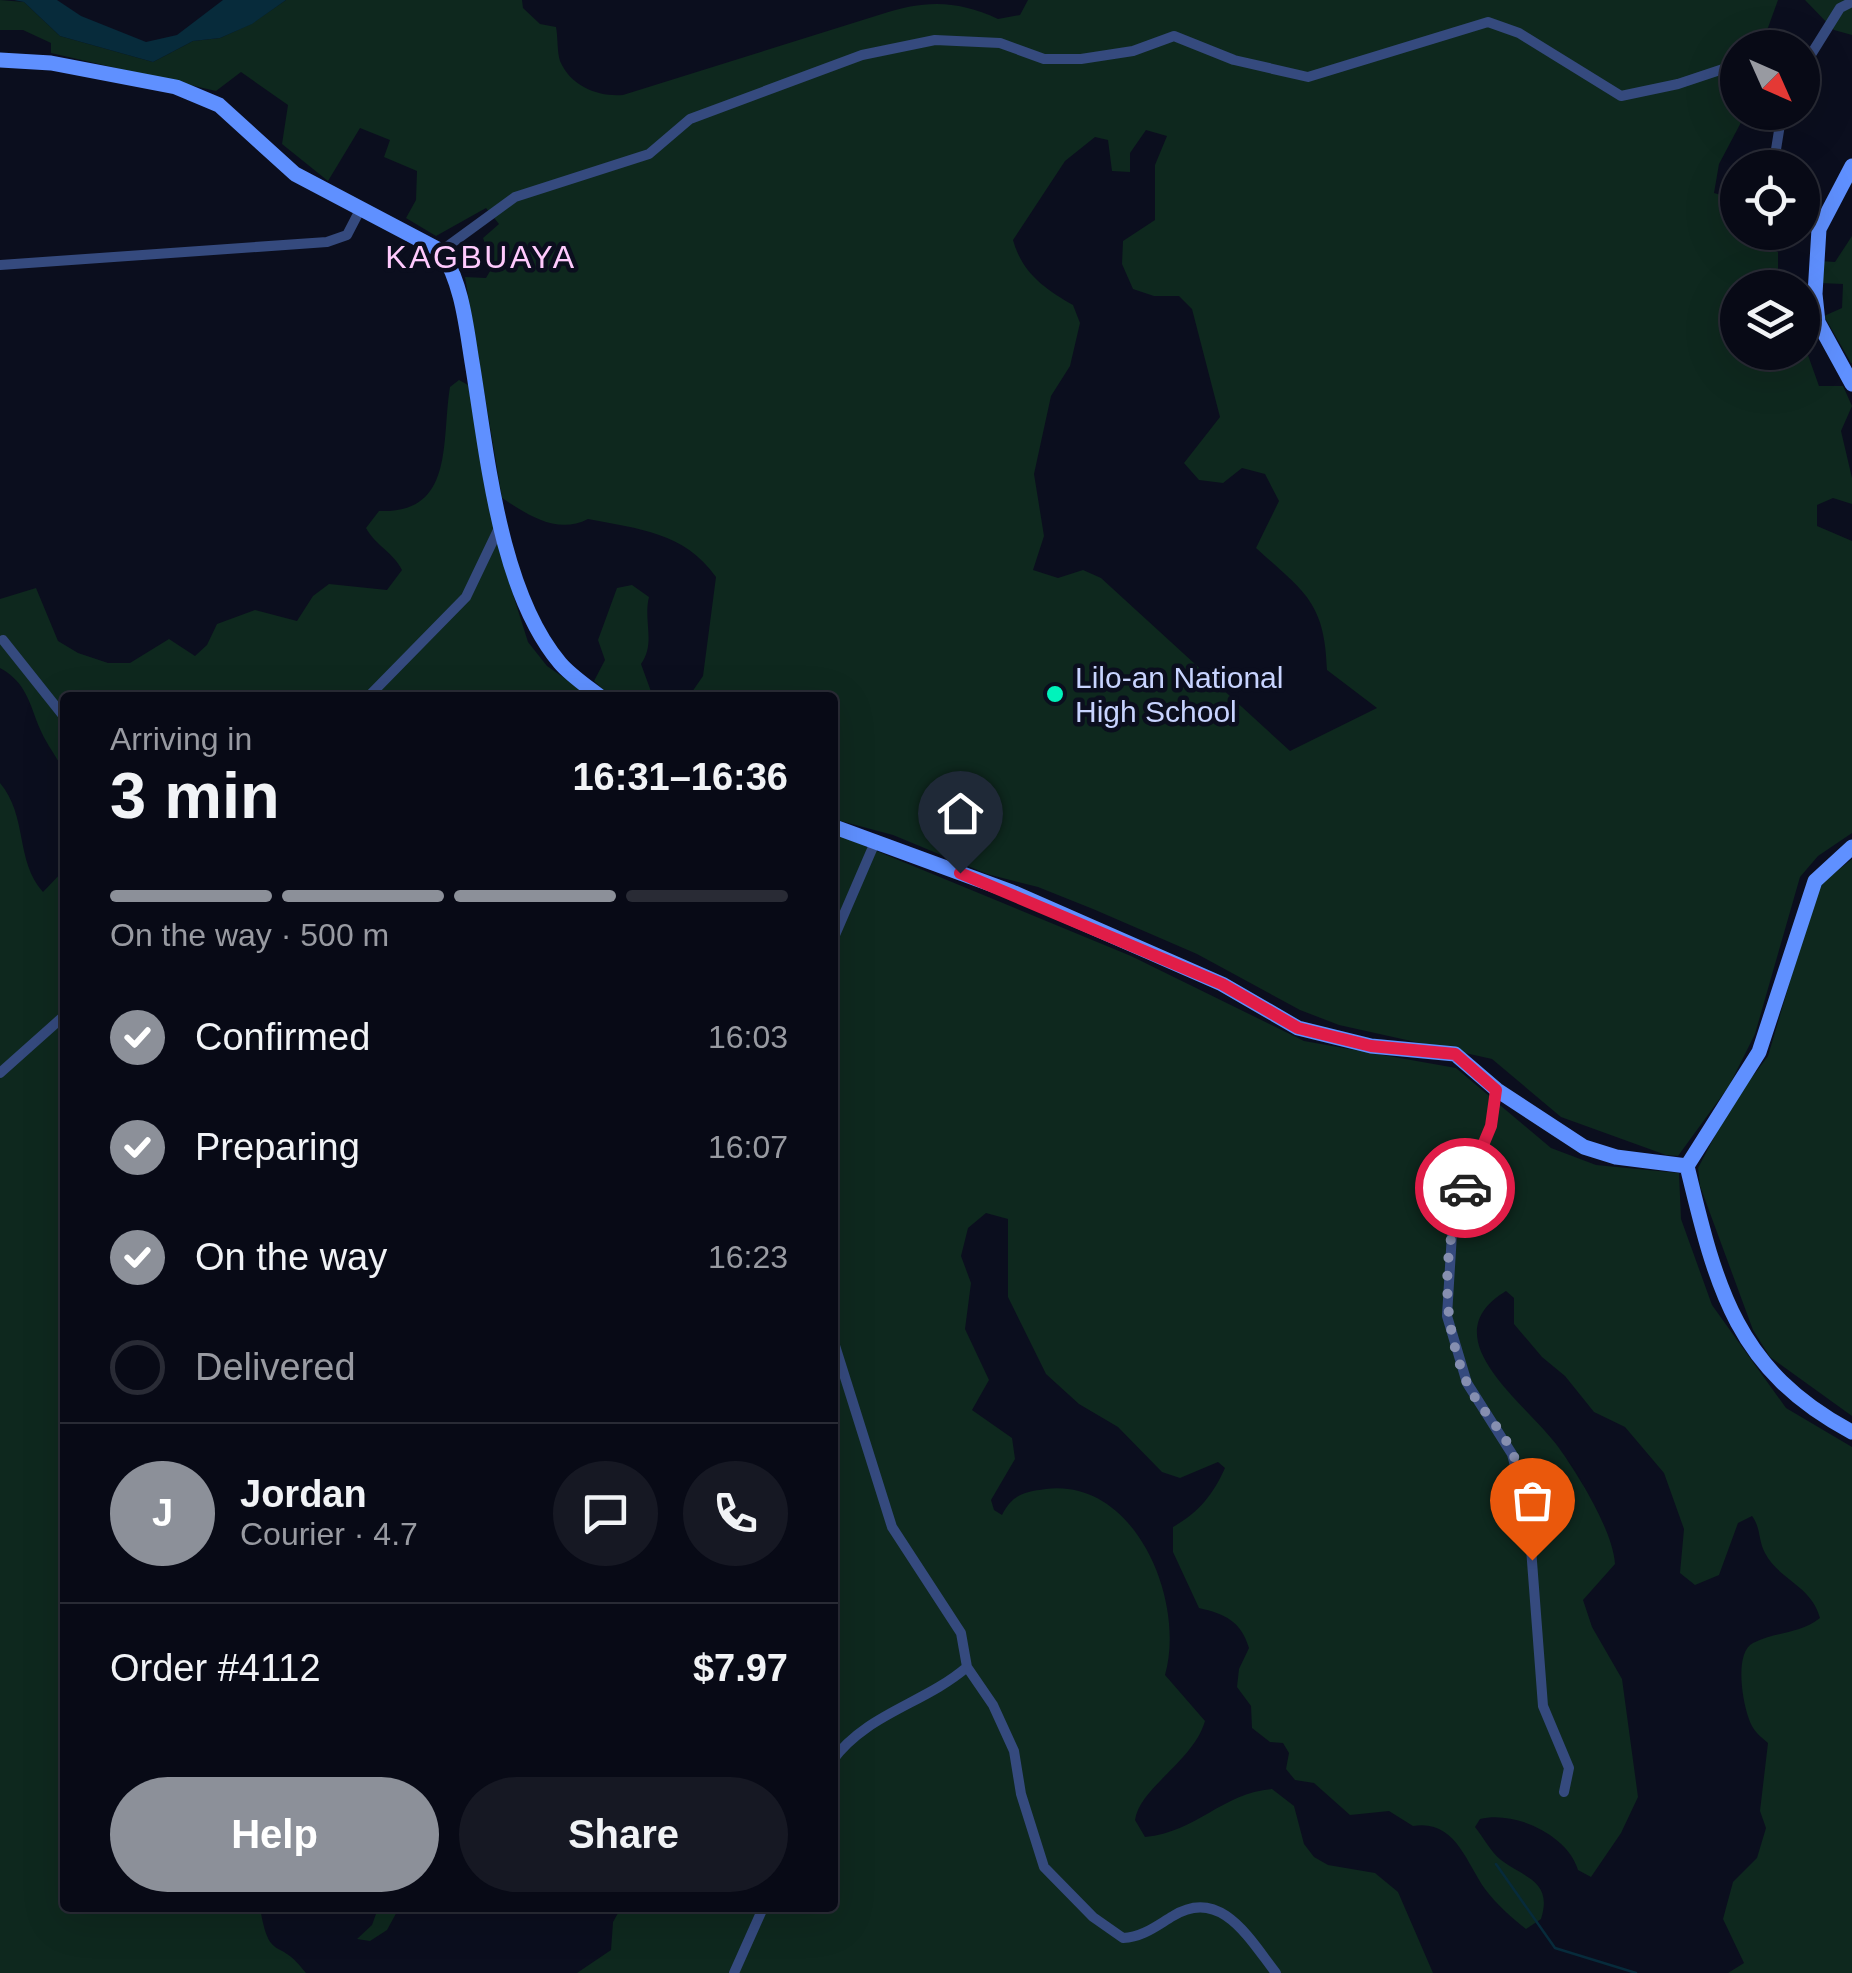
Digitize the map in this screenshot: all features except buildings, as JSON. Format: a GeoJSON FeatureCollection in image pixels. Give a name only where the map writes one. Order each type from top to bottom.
{"type":"FeatureCollection","features":[{"type":"Feature","properties":{"kind":"street"},"geometry":{"type":"LineString","coordinates":[[1820,39],[1840,8],[1852,2]]}},
{"type":"Feature","properties":{"kind":"street"},"geometry":{"type":"LineString","coordinates":[[441,252],[515,196],[649,154],[690,119],[862,55],[935,40],[1000,43],[1044,59],[1081,59],[1133,51],[1174,36],[1234,60],[1308,77],[1488,22],[1519,33],[1621,96],[1664,88],[1720,70]]}},
{"type":"Feature","properties":{"kind":"street"},"geometry":{"type":"LineString","coordinates":[[0,60],[51,63],[176,88],[219,105],[296,174],[441,252],[453,269],[467,331],[499,527],[546,642],[561,665],[595,692]]}},
{"type":"Feature","properties":{"kind":"street"},"geometry":{"type":"LineString","coordinates":[[1820,227],[1852,166]]}},
{"type":"Feature","properties":{"kind":"street"},"geometry":{"type":"LineString","coordinates":[[0,265],[327,242],[348,235],[361,208]]}},
{"type":"Feature","properties":{"kind":"street"},"geometry":{"type":"LineString","coordinates":[[1819,250],[1818,322],[1852,384]]}},
{"type":"Feature","properties":{"kind":"street"},"geometry":{"type":"LineString","coordinates":[[373,692],[466,597],[499,527]]}},
{"type":"Feature","properties":{"kind":"street"},"geometry":{"type":"LineString","coordinates":[[3,640],[60,712]]}},
{"type":"Feature","properties":{"kind":"street"},"geometry":{"type":"LineString","coordinates":[[838,828],[1012,892],[1222,984],[1298,1028],[1371,1046],[1455,1054],[1496,1090],[1584,1147],[1616,1157],[1687,1166]]}},
{"type":"Feature","properties":{"kind":"street"},"geometry":{"type":"LineString","coordinates":[[838,928],[876,840]]}},
{"type":"Feature","properties":{"kind":"street"},"geometry":{"type":"LineString","coordinates":[[1852,846],[1814,881],[1759,1052],[1687,1166],[1723,1292],[1753,1351],[1778,1382],[1852,1432]]}},
{"type":"Feature","properties":{"kind":"street"},"geometry":{"type":"LineString","coordinates":[[0,1074],[60,1020]]}},
{"type":"Feature","properties":{"kind":"street"},"geometry":{"type":"LineString","coordinates":[[1496,1090],[1491,1126],[1453,1217],[1447,1316],[1467,1384],[1512,1454],[1529,1522],[1543,1706],[1569,1768],[1564,1792]]}},
{"type":"Feature","properties":{"kind":"street"},"geometry":{"type":"LineString","coordinates":[[838,1355],[892,1526],[961,1633],[967,1645],[967,1668],[993,1705],[1014,1751],[1020,1794],[1044,1867],[1064,1890],[1123,1938],[1156,1927],[1178,1912],[1217,1908],[1235,1922],[1276,1973]]}},
{"type":"Feature","properties":{"kind":"street"},"geometry":{"type":"LineString","coordinates":[[838,1755],[870,1723],[942,1689],[967,1668]]}},
{"type":"Feature","properties":{"kind":"street"},"geometry":{"type":"LineString","coordinates":[[734,1973],[761,1912]]}},
{"type":"Feature","properties":{"kind":"green space"},"geometry":{"type":"Polygon","coordinates":[[[0,0],[24,2],[60,36],[153,62],[193,41],[220,38],[251,24],[286,0],[522,0],[523,8],[540,24],[556,27],[560,61],[571,78],[595,92],[623,95],[898,9],[927,4],[955,5],[998,19],[1020,15],[1028,0],[1778,0],[1767,30],[1720,30],[1720,130],[1737,130],[1726,150],[1720,150],[1714,193],[1720,195],[1720,250],[1773,250],[1778,252],[1778,270],[1720,270],[1720,370],[1813,370],[1819,386],[1843,386],[1852,406],[1841,431],[1852,478],[1852,504],[1833,498],[1817,505],[1817,526],[1852,541],[1852,833],[1818,856],[1800,877],[1755,1034],[1729,1086],[1678,1156],[1666,1155],[1561,1117],[1492,1059],[1339,1025],[1300,1010],[1197,954],[1093,909],[1038,887],[987,874],[893,835],[838,820],[838,692],[692,692],[703,676],[716,577],[703,562],[690,550],[659,535],[588,519],[554,524],[502,498],[465,277],[486,278],[493,266],[483,238],[499,224],[486,208],[436,236],[406,218],[416,200],[417,171],[384,157],[390,140],[360,128],[328,181],[282,144],[288,105],[241,72],[216,91],[51,53],[51,43],[23,30],[0,30],[0,0]],[[1146,130],[1130,153],[1130,172],[1112,171],[1108,140],[1095,137],[1065,161],[1013,240],[1029,271],[1073,305],[1080,323],[1070,366],[1051,396],[1034,474],[1044,536],[1033,570],[1058,578],[1083,570],[1101,578],[1290,751],[1377,708],[1327,670],[1316,612],[1299,587],[1256,548],[1279,501],[1265,474],[1242,468],[1223,483],[1199,480],[1184,463],[1220,417],[1192,309],[1179,296],[1154,296],[1133,289],[1122,264],[1123,241],[1155,220],[1155,165],[1167,136],[1146,130]]]}},
{"type":"Feature","properties":{"kind":"green space"},"geometry":{"type":"Polygon","coordinates":[[[1805,0],[1852,0],[1852,35],[1834,30],[1805,0]]]}},
{"type":"Feature","properties":{"kind":"green space"},"geometry":{"type":"Polygon","coordinates":[[[1852,236],[1852,363],[1824,316],[1842,308],[1843,284],[1820,283],[1820,261],[1835,262],[1852,236]]]}},
{"type":"Feature","properties":{"kind":"green space"},"geometry":{"type":"Polygon","coordinates":[[[459,380],[468,385],[500,553],[528,642],[547,666],[585,692],[60,692],[60,764],[22,687],[0,668],[0,599],[36,588],[58,641],[108,663],[130,663],[169,639],[195,656],[207,645],[217,624],[255,610],[297,621],[313,596],[329,584],[387,590],[402,570],[366,528],[379,511],[404,509],[421,501],[432,488],[444,451],[450,387],[459,380]]]}},
{"type":"Feature","properties":{"kind":"green space"},"geometry":{"type":"Polygon","coordinates":[[[632,585],[649,597],[649,640],[641,664],[651,692],[606,692],[594,681],[605,660],[598,640],[617,588],[632,585]]]}},
{"type":"Feature","properties":{"kind":"green space"},"geometry":{"type":"Polygon","coordinates":[[[0,783],[15,810],[34,880],[43,892],[60,874],[60,1912],[261,1912],[272,1944],[306,1973],[0,1973],[0,783]]]}},
{"type":"Feature","properties":{"kind":"green space"},"geometry":{"type":"Polygon","coordinates":[[[838,835],[1131,956],[1304,1041],[1456,1068],[1551,1148],[1596,1165],[1679,1173],[1681,1219],[1712,1305],[1786,1408],[1852,1447],[1852,1973],[1728,1973],[1744,1963],[1723,1919],[1733,1882],[1757,1858],[1766,1828],[1760,1811],[1768,1743],[1749,1718],[1743,1695],[1743,1658],[1753,1643],[1820,1618],[1816,1607],[1771,1562],[1752,1516],[1738,1523],[1719,1575],[1695,1585],[1680,1573],[1684,1529],[1664,1473],[1625,1427],[1594,1412],[1565,1376],[1542,1357],[1514,1324],[1514,1298],[1506,1291],[1485,1309],[1477,1329],[1480,1350],[1492,1371],[1567,1460],[1594,1504],[1613,1551],[1615,1564],[1583,1600],[1592,1627],[1622,1679],[1638,1797],[1621,1833],[1591,1877],[1578,1870],[1563,1846],[1538,1828],[1508,1818],[1480,1819],[1475,1827],[1494,1853],[1540,1888],[1544,1906],[1541,1919],[1526,1929],[1489,1895],[1449,1836],[1439,1829],[1413,1826],[1389,1811],[1350,1815],[1314,1783],[1295,1780],[1286,1769],[1289,1753],[1283,1743],[1270,1742],[1252,1728],[1251,1706],[1237,1687],[1239,1669],[1249,1648],[1246,1639],[1231,1620],[1199,1608],[1173,1552],[1173,1527],[1204,1502],[1225,1468],[1218,1462],[1180,1478],[1162,1472],[1118,1427],[1079,1404],[1046,1374],[1008,1297],[1008,1219],[986,1213],[968,1228],[961,1256],[971,1283],[965,1329],[989,1380],[972,1410],[1012,1438],[1015,1459],[991,1500],[994,1510],[1002,1515],[1015,1498],[1031,1491],[1078,1491],[1106,1503],[1129,1524],[1147,1550],[1168,1614],[1170,1646],[1165,1675],[1205,1721],[1190,1749],[1146,1796],[1135,1820],[1145,1837],[1163,1834],[1238,1797],[1272,1789],[1294,1806],[1304,1844],[1314,1857],[1328,1865],[1375,1873],[1398,1892],[1433,1973],[577,1973],[611,1950],[613,1922],[619,1912],[838,1912],[838,835]]]}},
{"type":"Feature","properties":{"kind":"green space"},"geometry":{"type":"Polygon","coordinates":[[[1852,859],[1852,1416],[1770,1357],[1753,1330],[1700,1186],[1698,1168],[1731,1105],[1768,1056],[1818,886],[1852,859]]]}},
{"type":"Feature","properties":{"kind":"green space"},"geometry":{"type":"Polygon","coordinates":[[[397,1912],[387,1930],[370,1941],[357,1939],[372,1925],[376,1914],[397,1912]]]}},
{"type":"Feature","properties":{"kind":"water"},"geometry":{"type":"Polygon","coordinates":[[[14,0],[57,0],[81,16],[146,42],[177,35],[223,0],[286,0],[252,24],[220,38],[193,41],[153,62],[60,36],[24,2],[14,0]]]}},
{"type":"Feature","properties":{"kind":"waterway"},"geometry":{"type":"LineString","coordinates":[[1496,1864],[1555,1948],[1636,1973]]}},
{"type":"Feature","properties":{"kind":"way so far"},"geometry":{"type":"LineString","coordinates":[[1465,1188],[1453,1217],[1447,1316],[1467,1384],[1512,1454],[1529,1522],[1532,1560]]}},
{"type":"Feature","properties":{"kind":"place","name":"Lilo-an National High School"},"geometry":{"type":"Point","coordinates":[1055,694]}},
{"type":"Feature","properties":{"kind":"district","name":"KAGBUAYA"},"geometry":{"type":"Point","coordinates":[481,257]}},
{"type":"Feature","properties":{"kind":"route"},"geometry":{"type":"LineString","coordinates":[[960,873],[1222,984],[1298,1028],[1371,1046],[1455,1054],[1496,1090],[1491,1126],[1465,1188]]}}]}
